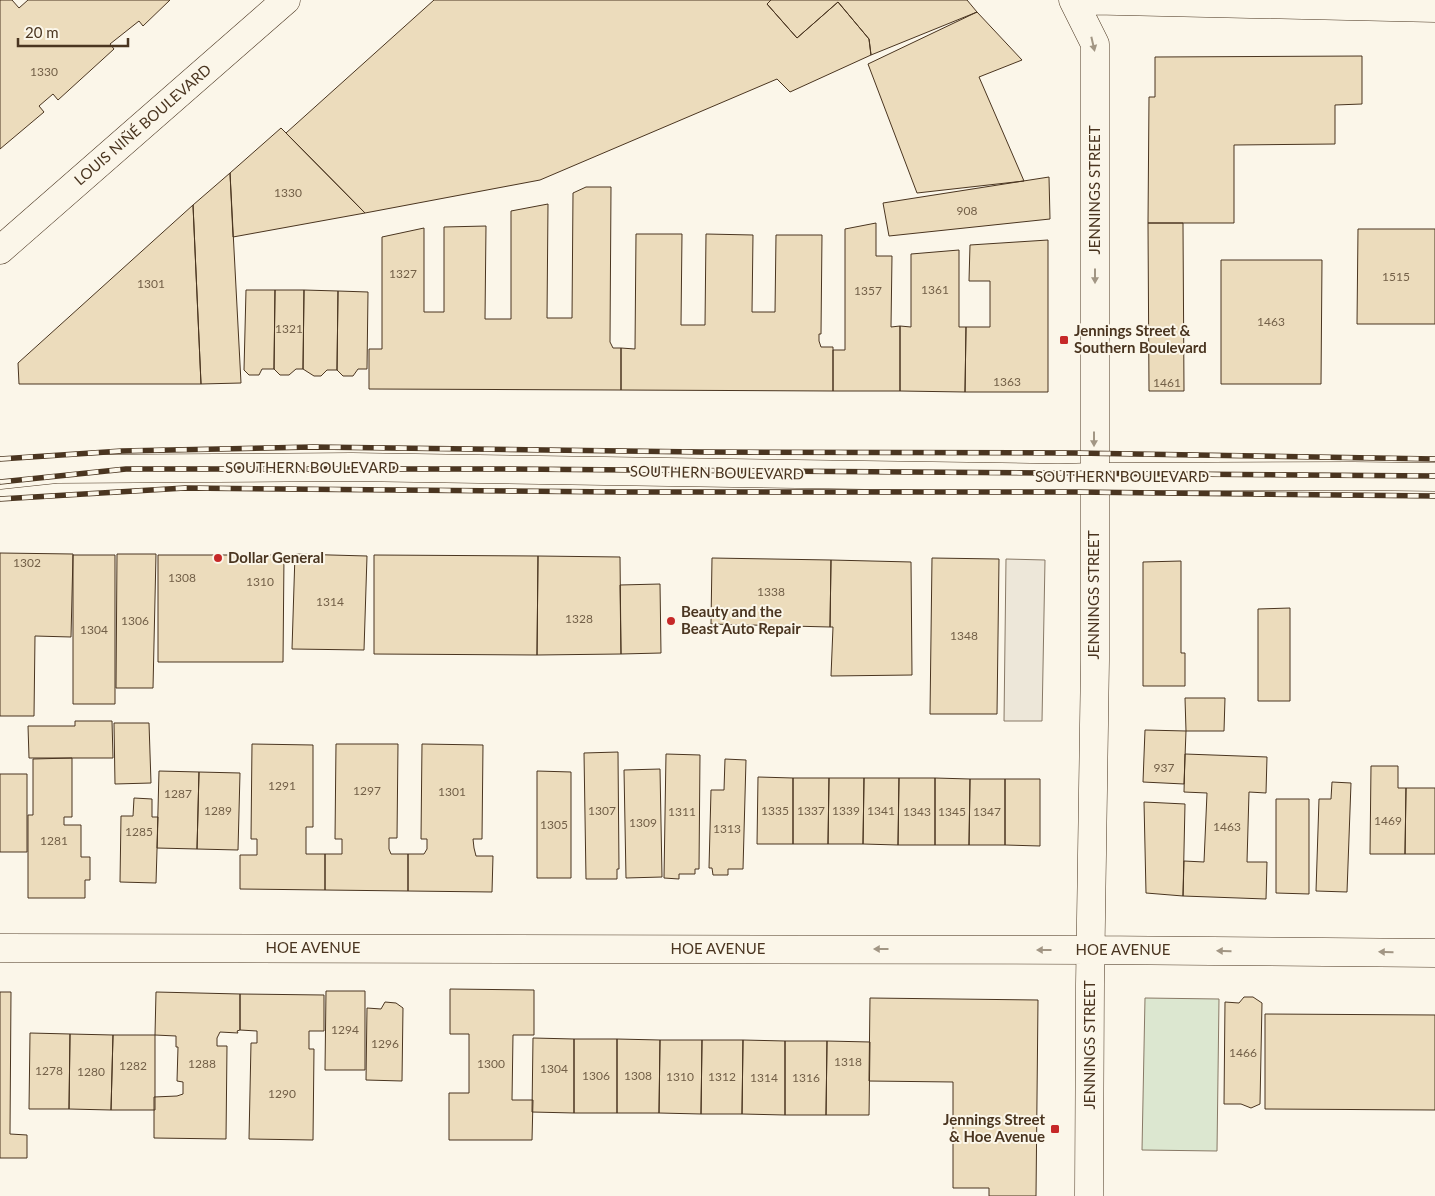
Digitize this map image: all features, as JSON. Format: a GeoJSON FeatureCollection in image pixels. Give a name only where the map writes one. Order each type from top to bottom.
{"type":"FeatureCollection","features":[{"type":"Feature","properties":{"kind":"street","name":"LOUIS NIÑÉ BOULEVARD"},"geometry":{"type":"LineString","coordinates":[[0,250],[286,0]]}},
{"type":"Feature","properties":{"kind":"street"},"geometry":{"type":"LineString","coordinates":[[1074,0],[1435,8]]}},
{"type":"Feature","properties":{"kind":"street","name":"JENNINGS STREET"},"geometry":{"type":"LineString","coordinates":[[1074,0],[1095,44],[1095,660],[1090,950],[1089,1196]]}},
{"type":"Feature","properties":{"kind":"street","name":"SOUTHERN BOULEVARD"},"geometry":{"type":"LineString","coordinates":[[0,475],[56,469],[352,467],[1059,478],[1435,477]]}},
{"type":"Feature","properties":{"kind":"street","name":"HOE AVENUE"},"geometry":{"type":"LineString","coordinates":[[0,948],[1090,950],[1435,953]]}},
{"type":"Feature","properties":{"kind":"green space"},"geometry":{"type":"Polygon","coordinates":[[[1145,998],[1219,999],[1217,1151],[1142,1150],[1145,998]]]}},
{"type":"Feature","properties":{"kind":"shaded area"},"geometry":{"type":"Polygon","coordinates":[[[1006,559],[1045,560],[1042,721],[1004,721],[1006,559]]]}},
{"type":"Feature","properties":{"kind":"building"},"geometry":{"type":"Polygon","coordinates":[[[0,0],[12,0],[19,8],[28,0],[170,0],[143,26],[139,21],[110,44],[114,49],[58,100],[53,94],[39,106],[44,112],[0,149],[0,0]]]}},
{"type":"Feature","properties":{"kind":"building"},"geometry":{"type":"Polygon","coordinates":[[[434,0],[771,0],[767,4],[797,38],[838,2],[869,39],[871,55],[790,92],[777,79],[540,180],[365,213],[286,133],[434,0]]]}},
{"type":"Feature","properties":{"kind":"building"},"geometry":{"type":"Polygon","coordinates":[[[771,0],[967,0],[977,12],[871,55],[869,39],[838,2],[797,38],[767,4],[771,0]]]}},
{"type":"Feature","properties":{"kind":"building"},"geometry":{"type":"Polygon","coordinates":[[[977,12],[1022,60],[979,77],[1024,181],[917,193],[868,64],[977,12]]]}},
{"type":"Feature","properties":{"kind":"building"},"geometry":{"type":"Polygon","coordinates":[[[1362,56],[1362,104],[1335,105],[1335,144],[1234,145],[1234,223],[1148,223],[1149,97],[1155,97],[1155,57],[1362,56]]]}},
{"type":"Feature","properties":{"kind":"building"},"geometry":{"type":"Polygon","coordinates":[[[281,128],[365,213],[233,237],[230,173],[281,128]]]}},
{"type":"Feature","properties":{"kind":"building"},"geometry":{"type":"Polygon","coordinates":[[[230,173],[241,383],[201,384],[193,205],[230,173]]]}},
{"type":"Feature","properties":{"kind":"building"},"geometry":{"type":"Polygon","coordinates":[[[1049,177],[1050,219],[889,236],[883,203],[1049,177]]]}},
{"type":"Feature","properties":{"kind":"building"},"geometry":{"type":"Polygon","coordinates":[[[586,187],[611,187],[610,342],[613,348],[621,348],[621,390],[369,389],[369,349],[382,349],[382,237],[424,228],[424,312],[444,312],[444,227],[486,226],[485,319],[511,319],[511,211],[548,204],[547,318],[572,318],[573,193],[586,187]]]}},
{"type":"Feature","properties":{"kind":"building"},"geometry":{"type":"Polygon","coordinates":[[[193,205],[201,384],[19,384],[18,363],[193,205]]]}},
{"type":"Feature","properties":{"kind":"building"},"geometry":{"type":"Polygon","coordinates":[[[876,223],[876,256],[892,256],[891,327],[900,326],[900,391],[833,391],[833,350],[845,350],[845,229],[876,223]]]}},
{"type":"Feature","properties":{"kind":"building"},"geometry":{"type":"Polygon","coordinates":[[[1148,223],[1183,223],[1184,391],[1149,391],[1148,223]]]}},
{"type":"Feature","properties":{"kind":"building"},"geometry":{"type":"Polygon","coordinates":[[[1358,229],[1435,229],[1435,324],[1357,324],[1358,229]]]}},
{"type":"Feature","properties":{"kind":"building"},"geometry":{"type":"Polygon","coordinates":[[[636,234],[682,234],[681,325],[705,325],[706,234],[753,235],[752,312],[775,312],[776,235],[822,235],[821,334],[819,334],[819,341],[821,347],[833,347],[833,391],[621,390],[621,348],[635,349],[636,234]]]}},
{"type":"Feature","properties":{"kind":"building"},"geometry":{"type":"Polygon","coordinates":[[[1048,240],[1048,392],[965,392],[966,327],[990,327],[990,281],[969,281],[970,245],[1048,240]]]}},
{"type":"Feature","properties":{"kind":"building"},"geometry":{"type":"Polygon","coordinates":[[[959,250],[959,327],[966,327],[965,392],[900,391],[900,326],[911,327],[911,254],[959,250]]]}},
{"type":"Feature","properties":{"kind":"building"},"geometry":{"type":"Polygon","coordinates":[[[1221,260],[1322,260],[1321,384],[1221,384],[1221,260]]]}},
{"type":"Feature","properties":{"kind":"building"},"geometry":{"type":"Polygon","coordinates":[[[246,290],[275,290],[274,369],[262,369],[259,375],[249,375],[244,370],[246,290]]]}},
{"type":"Feature","properties":{"kind":"building"},"geometry":{"type":"Polygon","coordinates":[[[275,290],[304,290],[303,369],[296,369],[289,375],[280,375],[274,369],[275,290]]]}},
{"type":"Feature","properties":{"kind":"building"},"geometry":{"type":"Polygon","coordinates":[[[304,290],[338,291],[337,370],[327,370],[321,376],[314,376],[303,369],[304,290]]]}},
{"type":"Feature","properties":{"kind":"building"},"geometry":{"type":"Polygon","coordinates":[[[338,291],[368,292],[367,369],[358,369],[353,376],[343,376],[337,370],[338,291]]]}},
{"type":"Feature","properties":{"kind":"building"},"geometry":{"type":"Polygon","coordinates":[[[0,553],[73,554],[71,637],[35,636],[34,716],[0,716],[0,553]]]}},
{"type":"Feature","properties":{"kind":"building"},"geometry":{"type":"Polygon","coordinates":[[[117,554],[156,554],[153,688],[116,688],[117,554]]]}},
{"type":"Feature","properties":{"kind":"building"},"geometry":{"type":"Polygon","coordinates":[[[295,554],[367,556],[364,650],[292,649],[295,554]]]}},
{"type":"Feature","properties":{"kind":"building"},"geometry":{"type":"Polygon","coordinates":[[[73,555],[115,555],[115,704],[73,704],[73,555]]]}},
{"type":"Feature","properties":{"kind":"building"},"geometry":{"type":"Polygon","coordinates":[[[158,555],[284,555],[283,662],[158,662],[158,555]]]}},
{"type":"Feature","properties":{"kind":"building"},"geometry":{"type":"Polygon","coordinates":[[[374,555],[538,556],[537,655],[374,654],[374,555]]]}},
{"type":"Feature","properties":{"kind":"building"},"geometry":{"type":"Polygon","coordinates":[[[538,556],[620,557],[621,654],[537,655],[538,556]]]}},
{"type":"Feature","properties":{"kind":"building"},"geometry":{"type":"Polygon","coordinates":[[[712,558],[831,560],[830,627],[711,624],[712,558]]]}},
{"type":"Feature","properties":{"kind":"building"},"geometry":{"type":"Polygon","coordinates":[[[932,558],[999,559],[997,714],[930,714],[932,558]]]}},
{"type":"Feature","properties":{"kind":"building"},"geometry":{"type":"Polygon","coordinates":[[[831,560],[911,562],[912,675],[831,676],[833,627],[830,627],[831,560]]]}},
{"type":"Feature","properties":{"kind":"building"},"geometry":{"type":"Polygon","coordinates":[[[1181,561],[1181,653],[1185,653],[1185,686],[1143,686],[1143,562],[1181,561]]]}},
{"type":"Feature","properties":{"kind":"building"},"geometry":{"type":"Polygon","coordinates":[[[660,584],[661,653],[621,654],[620,585],[660,584]]]}},
{"type":"Feature","properties":{"kind":"building"},"geometry":{"type":"Polygon","coordinates":[[[1290,608],[1290,701],[1258,701],[1258,609],[1290,608]]]}},
{"type":"Feature","properties":{"kind":"building"},"geometry":{"type":"Polygon","coordinates":[[[1185,698],[1225,698],[1224,731],[1186,731],[1185,698]]]}},
{"type":"Feature","properties":{"kind":"building"},"geometry":{"type":"Polygon","coordinates":[[[75,721],[112,721],[113,758],[29,758],[28,726],[75,726],[75,721]]]}},
{"type":"Feature","properties":{"kind":"building"},"geometry":{"type":"Polygon","coordinates":[[[114,723],[149,723],[151,783],[115,784],[114,723]]]}},
{"type":"Feature","properties":{"kind":"building"},"geometry":{"type":"Polygon","coordinates":[[[1145,730],[1186,731],[1184,784],[1143,782],[1145,730]]]}},
{"type":"Feature","properties":{"kind":"building"},"geometry":{"type":"Polygon","coordinates":[[[252,744],[313,745],[313,827],[306,827],[306,854],[325,854],[325,890],[240,889],[240,855],[257,855],[257,839],[251,839],[252,744]]]}},
{"type":"Feature","properties":{"kind":"building"},"geometry":{"type":"Polygon","coordinates":[[[336,744],[398,744],[397,838],[389,838],[389,849],[391,854],[408,854],[408,891],[325,890],[325,854],[342,854],[342,839],[335,839],[336,744]]]}},
{"type":"Feature","properties":{"kind":"building"},"geometry":{"type":"Polygon","coordinates":[[[422,744],[483,745],[482,839],[473,839],[476,856],[493,856],[492,892],[408,891],[408,854],[424,854],[427,849],[427,839],[421,839],[422,744]]]}},
{"type":"Feature","properties":{"kind":"building"},"geometry":{"type":"Polygon","coordinates":[[[618,752],[619,869],[617,869],[617,879],[586,879],[584,753],[618,752]]]}},
{"type":"Feature","properties":{"kind":"building"},"geometry":{"type":"Polygon","coordinates":[[[666,754],[700,755],[699,869],[695,869],[695,874],[679,874],[679,879],[664,878],[666,754]]]}},
{"type":"Feature","properties":{"kind":"building"},"geometry":{"type":"Polygon","coordinates":[[[1185,754],[1267,757],[1266,793],[1249,792],[1247,862],[1267,862],[1266,899],[1183,896],[1184,861],[1204,862],[1207,793],[1184,792],[1185,754]]]}},
{"type":"Feature","properties":{"kind":"building"},"geometry":{"type":"Polygon","coordinates":[[[72,758],[72,817],[64,817],[64,825],[81,825],[81,857],[90,857],[90,880],[85,880],[85,898],[28,898],[28,815],[33,815],[33,759],[72,758]]]}},
{"type":"Feature","properties":{"kind":"building"},"geometry":{"type":"Polygon","coordinates":[[[725,759],[746,760],[743,869],[728,869],[728,875],[713,875],[712,868],[709,868],[711,790],[724,790],[725,759]]]}},
{"type":"Feature","properties":{"kind":"building"},"geometry":{"type":"Polygon","coordinates":[[[1371,766],[1398,766],[1398,788],[1406,788],[1405,854],[1370,854],[1371,766]]]}},
{"type":"Feature","properties":{"kind":"building"},"geometry":{"type":"Polygon","coordinates":[[[660,769],[662,877],[626,878],[624,770],[660,769]]]}},
{"type":"Feature","properties":{"kind":"building"},"geometry":{"type":"Polygon","coordinates":[[[159,771],[199,772],[197,849],[157,848],[159,771]]]}},
{"type":"Feature","properties":{"kind":"building"},"geometry":{"type":"Polygon","coordinates":[[[537,771],[571,772],[571,878],[537,878],[537,771]]]}},
{"type":"Feature","properties":{"kind":"building"},"geometry":{"type":"Polygon","coordinates":[[[199,772],[240,773],[238,850],[197,849],[199,772]]]}},
{"type":"Feature","properties":{"kind":"building"},"geometry":{"type":"Polygon","coordinates":[[[0,774],[27,774],[27,852],[0,852],[0,774]]]}},
{"type":"Feature","properties":{"kind":"building"},"geometry":{"type":"Polygon","coordinates":[[[758,777],[793,778],[793,844],[757,844],[758,777]]]}},
{"type":"Feature","properties":{"kind":"building"},"geometry":{"type":"Polygon","coordinates":[[[793,778],[829,778],[828,844],[793,844],[793,778]]]}},
{"type":"Feature","properties":{"kind":"building"},"geometry":{"type":"Polygon","coordinates":[[[829,778],[864,778],[863,844],[828,844],[829,778]]]}},
{"type":"Feature","properties":{"kind":"building"},"geometry":{"type":"Polygon","coordinates":[[[864,778],[899,778],[898,845],[863,844],[864,778]]]}},
{"type":"Feature","properties":{"kind":"building"},"geometry":{"type":"Polygon","coordinates":[[[899,778],[935,778],[935,845],[898,845],[899,778]]]}},
{"type":"Feature","properties":{"kind":"building"},"geometry":{"type":"Polygon","coordinates":[[[935,778],[970,779],[969,845],[935,845],[935,778]]]}},
{"type":"Feature","properties":{"kind":"building"},"geometry":{"type":"Polygon","coordinates":[[[970,779],[1005,779],[1005,845],[969,845],[970,779]]]}},
{"type":"Feature","properties":{"kind":"building"},"geometry":{"type":"Polygon","coordinates":[[[1005,779],[1040,779],[1040,846],[1005,845],[1005,779]]]}},
{"type":"Feature","properties":{"kind":"building"},"geometry":{"type":"Polygon","coordinates":[[[1332,782],[1351,783],[1347,892],[1316,891],[1319,799],[1331,799],[1332,782]]]}},
{"type":"Feature","properties":{"kind":"building"},"geometry":{"type":"Polygon","coordinates":[[[1406,788],[1435,788],[1435,854],[1405,854],[1406,788]]]}},
{"type":"Feature","properties":{"kind":"building"},"geometry":{"type":"Polygon","coordinates":[[[134,798],[152,799],[152,817],[158,817],[156,883],[120,882],[121,816],[133,816],[134,798]]]}},
{"type":"Feature","properties":{"kind":"building"},"geometry":{"type":"Polygon","coordinates":[[[1276,799],[1309,799],[1309,894],[1276,893],[1276,799]]]}},
{"type":"Feature","properties":{"kind":"building"},"geometry":{"type":"Polygon","coordinates":[[[1144,802],[1185,804],[1183,896],[1146,893],[1144,802]]]}},
{"type":"Feature","properties":{"kind":"building"},"geometry":{"type":"Polygon","coordinates":[[[450,989],[534,990],[534,1035],[513,1035],[512,1100],[533,1100],[532,1140],[449,1140],[449,1093],[469,1093],[469,1034],[450,1034],[450,989]]]}},
{"type":"Feature","properties":{"kind":"building"},"geometry":{"type":"Polygon","coordinates":[[[326,991],[365,991],[365,1070],[325,1070],[326,991]]]}},
{"type":"Feature","properties":{"kind":"building"},"geometry":{"type":"Polygon","coordinates":[[[0,992],[11,992],[10,1134],[27,1135],[27,1158],[0,1158],[0,992]]]}},
{"type":"Feature","properties":{"kind":"building"},"geometry":{"type":"Polygon","coordinates":[[[156,992],[240,994],[240,1030],[237,1031],[238,1033],[220,1032],[217,1038],[217,1046],[227,1046],[226,1139],[154,1138],[154,1097],[183,1094],[183,1082],[177,1081],[178,1047],[176,1047],[176,1036],[155,1035],[156,992]]]}},
{"type":"Feature","properties":{"kind":"building"},"geometry":{"type":"Polygon","coordinates":[[[240,994],[324,995],[324,1031],[309,1031],[309,1049],[314,1049],[313,1140],[249,1139],[251,1043],[257,1043],[257,1031],[240,1030],[240,994]]]}},
{"type":"Feature","properties":{"kind":"building"},"geometry":{"type":"Polygon","coordinates":[[[1244,997],[1253,997],[1262,1003],[1260,1104],[1251,1108],[1241,1104],[1224,1104],[1225,1002],[1239,1003],[1244,997]]]}},
{"type":"Feature","properties":{"kind":"building"},"geometry":{"type":"Polygon","coordinates":[[[870,998],[1038,1000],[1036,1196],[989,1196],[989,1188],[953,1188],[953,1082],[869,1081],[870,998]]]}},
{"type":"Feature","properties":{"kind":"building"},"geometry":{"type":"Polygon","coordinates":[[[385,1002],[396,1003],[403,1008],[402,1081],[366,1080],[367,1008],[381,1009],[385,1002]]]}},
{"type":"Feature","properties":{"kind":"building"},"geometry":{"type":"Polygon","coordinates":[[[1265,1014],[1435,1015],[1435,1110],[1265,1109],[1265,1014]]]}},
{"type":"Feature","properties":{"kind":"building"},"geometry":{"type":"Polygon","coordinates":[[[30,1033],[70,1034],[69,1109],[29,1109],[30,1033]]]}},
{"type":"Feature","properties":{"kind":"building"},"geometry":{"type":"Polygon","coordinates":[[[70,1034],[113,1035],[111,1110],[69,1109],[70,1034]]]}},
{"type":"Feature","properties":{"kind":"building"},"geometry":{"type":"Polygon","coordinates":[[[113,1035],[155,1035],[155,1110],[111,1110],[113,1035]]]}},
{"type":"Feature","properties":{"kind":"building"},"geometry":{"type":"Polygon","coordinates":[[[533,1038],[574,1039],[574,1113],[532,1112],[533,1038]]]}},
{"type":"Feature","properties":{"kind":"building"},"geometry":{"type":"Polygon","coordinates":[[[574,1039],[617,1039],[617,1113],[574,1113],[574,1039]]]}},
{"type":"Feature","properties":{"kind":"building"},"geometry":{"type":"Polygon","coordinates":[[[617,1039],[660,1040],[659,1113],[617,1113],[617,1039]]]}},
{"type":"Feature","properties":{"kind":"building"},"geometry":{"type":"Polygon","coordinates":[[[660,1040],[702,1040],[701,1114],[659,1113],[660,1040]]]}},
{"type":"Feature","properties":{"kind":"building"},"geometry":{"type":"Polygon","coordinates":[[[702,1040],[743,1040],[742,1114],[701,1114],[702,1040]]]}},
{"type":"Feature","properties":{"kind":"building"},"geometry":{"type":"Polygon","coordinates":[[[743,1040],[785,1041],[785,1115],[742,1114],[743,1040]]]}},
{"type":"Feature","properties":{"kind":"building"},"geometry":{"type":"Polygon","coordinates":[[[785,1041],[827,1041],[826,1115],[785,1115],[785,1041]]]}},
{"type":"Feature","properties":{"kind":"building"},"geometry":{"type":"Polygon","coordinates":[[[827,1041],[870,1042],[869,1115],[826,1115],[827,1041]]]}},
{"type":"Feature","properties":{"kind":"railway"},"geometry":{"type":"LineString","coordinates":[[0,459],[122,451],[313,447],[701,452],[1075,453],[1435,459]]}},
{"type":"Feature","properties":{"kind":"railway"},"geometry":{"type":"LineString","coordinates":[[0,482],[126,469],[502,469],[1435,476]]}},
{"type":"Feature","properties":{"kind":"railway"},"geometry":{"type":"LineString","coordinates":[[0,499],[185,488],[620,492],[1076,492],[1435,496]]}},
{"type":"Feature","properties":{"kind":"place","name":"Jennings Street & Southern Boulevard"},"geometry":{"type":"Point","coordinates":[1064,340]}},
{"type":"Feature","properties":{"kind":"place","name":"Dollar General"},"geometry":{"type":"Point","coordinates":[218,558]}},
{"type":"Feature","properties":{"kind":"place","name":"Beauty and the Beast Auto Repair"},"geometry":{"type":"Point","coordinates":[671,621]}},
{"type":"Feature","properties":{"kind":"place","name":"Jennings Street & Hoe Avenue"},"geometry":{"type":"Point","coordinates":[1055,1129]}}]}
